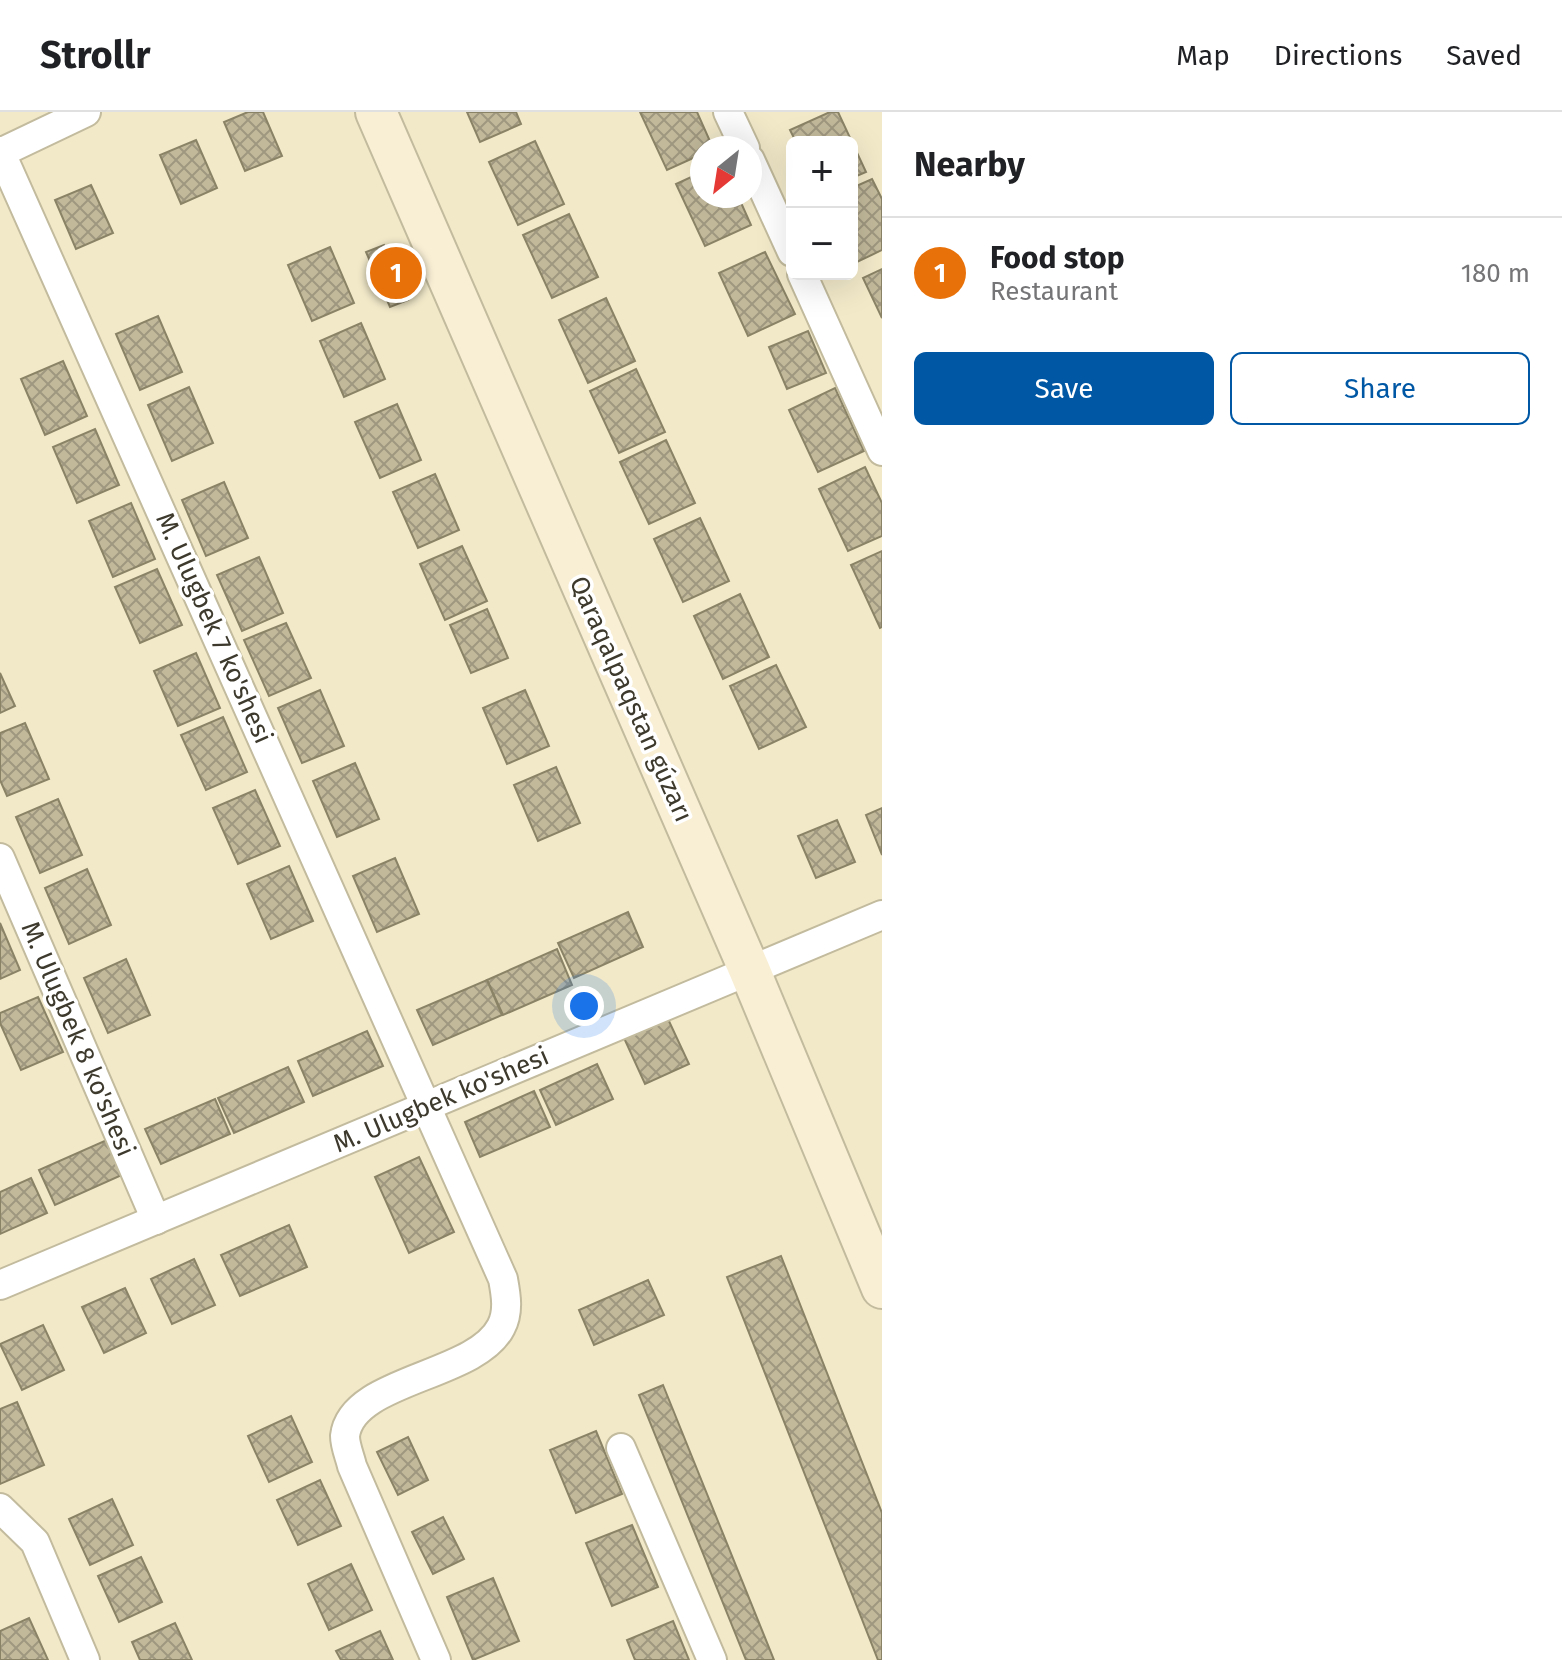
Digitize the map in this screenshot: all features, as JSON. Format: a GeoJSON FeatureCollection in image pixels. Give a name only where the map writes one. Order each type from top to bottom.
{"type":"FeatureCollection","features":[{"type":"Feature","properties":{"kind":"street"},"geometry":{"type":"LineString","coordinates":[[0,152],[86,112]]}},
{"type":"Feature","properties":{"kind":"street","name":"Qaraqalpaqstan gúzarı"},"geometry":{"type":"LineString","coordinates":[[376,112],[749,969],[882,1288]]}},
{"type":"Feature","properties":{"kind":"street"},"geometry":{"type":"LineString","coordinates":[[728,112],[739,136]]}},
{"type":"Feature","properties":{"kind":"street","name":"M. Ulugbek 7 ko'shesi"},"geometry":{"type":"LineString","coordinates":[[0,152],[503,1279],[507,1304],[502,1327],[485,1348],[371,1400],[349,1423],[345,1439],[352,1466],[436,1660]]}},
{"type":"Feature","properties":{"kind":"street"},"geometry":{"type":"LineString","coordinates":[[762,186],[786,239]]}},
{"type":"Feature","properties":{"kind":"street"},"geometry":{"type":"LineString","coordinates":[[805,280],[882,451]]}},
{"type":"Feature","properties":{"kind":"street","name":"M. Ulugbek 8 ko'shesi"},"geometry":{"type":"LineString","coordinates":[[0,858],[156,1220]]}},
{"type":"Feature","properties":{"kind":"street","name":"M. Ulugbek ko'shesi"},"geometry":{"type":"LineString","coordinates":[[0,1285],[882,915]]}},
{"type":"Feature","properties":{"kind":"street"},"geometry":{"type":"LineString","coordinates":[[621,1448],[712,1660]]}},
{"type":"Feature","properties":{"kind":"street"},"geometry":{"type":"LineString","coordinates":[[0,1508],[35,1542],[85,1660]]}},
{"type":"Feature","properties":{"kind":"building"},"geometry":{"type":"Polygon","coordinates":[[[248,112],[263,112],[282,156],[245,171],[224,122],[248,112]]]}},
{"type":"Feature","properties":{"kind":"building"},"geometry":{"type":"Polygon","coordinates":[[[467,112],[516,112],[521,124],[480,142],[467,112]]]}},
{"type":"Feature","properties":{"kind":"building"},"geometry":{"type":"Polygon","coordinates":[[[640,112],[697,112],[708,136],[690,136],[690,159],[667,170],[640,112]]]}},
{"type":"Feature","properties":{"kind":"building"},"geometry":{"type":"Polygon","coordinates":[[[830,112],[838,112],[849,136],[793,136],[790,130],[830,112]]]}},
{"type":"Feature","properties":{"kind":"building"},"geometry":{"type":"Polygon","coordinates":[[[196,140],[217,188],[181,204],[160,155],[196,140]]]}},
{"type":"Feature","properties":{"kind":"building"},"geometry":{"type":"Polygon","coordinates":[[[535,141],[564,204],[518,225],[489,162],[535,141]]]}},
{"type":"Feature","properties":{"kind":"building"},"geometry":{"type":"Polygon","coordinates":[[[858,155],[866,172],[858,175],[858,155]]]}},
{"type":"Feature","properties":{"kind":"building"},"geometry":{"type":"Polygon","coordinates":[[[690,178],[690,208],[743,208],[751,225],[705,246],[676,184],[690,178]]]}},
{"type":"Feature","properties":{"kind":"building"},"geometry":{"type":"Polygon","coordinates":[[[872,179],[882,199],[882,250],[858,262],[858,208],[858,185],[872,179]]]}},
{"type":"Feature","properties":{"kind":"building"},"geometry":{"type":"Polygon","coordinates":[[[91,185],[113,233],[76,249],[55,200],[91,185]]]}},
{"type":"Feature","properties":{"kind":"building"},"geometry":{"type":"Polygon","coordinates":[[[569,214],[598,277],[552,298],[523,235],[569,214]]]}},
{"type":"Feature","properties":{"kind":"building"},"geometry":{"type":"Polygon","coordinates":[[[384,245],[408,300],[390,307],[366,252],[384,245]]]}},
{"type":"Feature","properties":{"kind":"building"},"geometry":{"type":"Polygon","coordinates":[[[330,247],[354,303],[312,321],[288,265],[330,247]]]}},
{"type":"Feature","properties":{"kind":"building"},"geometry":{"type":"Polygon","coordinates":[[[765,252],[795,314],[748,336],[719,273],[765,252]]]}},
{"type":"Feature","properties":{"kind":"building"},"geometry":{"type":"Polygon","coordinates":[[[882,269],[882,318],[863,278],[882,269]]]}},
{"type":"Feature","properties":{"kind":"building"},"geometry":{"type":"Polygon","coordinates":[[[606,298],[635,361],[588,383],[559,320],[606,298]]]}},
{"type":"Feature","properties":{"kind":"building"},"geometry":{"type":"Polygon","coordinates":[[[158,316],[182,372],[140,390],[116,334],[158,316]]]}},
{"type":"Feature","properties":{"kind":"building"},"geometry":{"type":"Polygon","coordinates":[[[361,323],[385,379],[344,397],[320,341],[361,323]]]}},
{"type":"Feature","properties":{"kind":"building"},"geometry":{"type":"Polygon","coordinates":[[[808,331],[826,373],[787,389],[769,347],[808,331]]]}},
{"type":"Feature","properties":{"kind":"building"},"geometry":{"type":"Polygon","coordinates":[[[63,361],[87,416],[45,435],[21,379],[63,361]]]}},
{"type":"Feature","properties":{"kind":"building"},"geometry":{"type":"Polygon","coordinates":[[[636,369],[665,432],[619,453],[590,391],[636,369]]]}},
{"type":"Feature","properties":{"kind":"building"},"geometry":{"type":"Polygon","coordinates":[[[189,387],[213,443],[172,461],[148,405],[189,387]]]}},
{"type":"Feature","properties":{"kind":"building"},"geometry":{"type":"Polygon","coordinates":[[[835,388],[864,451],[818,472],[789,410],[835,388]]]}},
{"type":"Feature","properties":{"kind":"building"},"geometry":{"type":"Polygon","coordinates":[[[397,404],[421,460],[380,478],[355,422],[397,404]]]}},
{"type":"Feature","properties":{"kind":"building"},"geometry":{"type":"Polygon","coordinates":[[[95,429],[119,485],[77,503],[53,447],[95,429]]]}},
{"type":"Feature","properties":{"kind":"building"},"geometry":{"type":"Polygon","coordinates":[[[666,440],[695,503],[649,524],[620,462],[666,440]]]}},
{"type":"Feature","properties":{"kind":"building"},"geometry":{"type":"Polygon","coordinates":[[[865,467],[882,503],[882,536],[848,551],[819,489],[865,467]]]}},
{"type":"Feature","properties":{"kind":"building"},"geometry":{"type":"Polygon","coordinates":[[[435,474],[459,530],[418,548],[393,492],[435,474]]]}},
{"type":"Feature","properties":{"kind":"building"},"geometry":{"type":"Polygon","coordinates":[[[224,482],[248,538],[206,556],[182,500],[224,482]]]}},
{"type":"Feature","properties":{"kind":"building"},"geometry":{"type":"Polygon","coordinates":[[[131,503],[155,559],[113,577],[89,521],[131,503]]]}},
{"type":"Feature","properties":{"kind":"building"},"geometry":{"type":"Polygon","coordinates":[[[700,518],[729,581],[683,602],[654,539],[700,518]]]}},
{"type":"Feature","properties":{"kind":"building"},"geometry":{"type":"Polygon","coordinates":[[[462,546],[487,601],[445,620],[420,564],[462,546]]]}},
{"type":"Feature","properties":{"kind":"building"},"geometry":{"type":"Polygon","coordinates":[[[882,551],[882,627],[880,628],[851,565],[882,551]]]}},
{"type":"Feature","properties":{"kind":"building"},"geometry":{"type":"Polygon","coordinates":[[[259,557],[283,613],[242,631],[217,575],[259,557]]]}},
{"type":"Feature","properties":{"kind":"building"},"geometry":{"type":"Polygon","coordinates":[[[157,569],[182,625],[140,643],[115,587],[157,569]]]}},
{"type":"Feature","properties":{"kind":"building"},"geometry":{"type":"Polygon","coordinates":[[[740,594],[769,657],[723,679],[694,616],[740,594]]]}},
{"type":"Feature","properties":{"kind":"building"},"geometry":{"type":"Polygon","coordinates":[[[487,609],[508,658],[471,673],[450,625],[487,609]]]}},
{"type":"Feature","properties":{"kind":"building"},"geometry":{"type":"Polygon","coordinates":[[[286,623],[311,678],[269,696],[244,640],[286,623]]]}},
{"type":"Feature","properties":{"kind":"building"},"geometry":{"type":"Polygon","coordinates":[[[196,653],[220,708],[178,726],[154,671],[196,653]]]}},
{"type":"Feature","properties":{"kind":"building"},"geometry":{"type":"Polygon","coordinates":[[[776,665],[806,727],[759,749],[730,686],[776,665]]]}},
{"type":"Feature","properties":{"kind":"building"},"geometry":{"type":"Polygon","coordinates":[[[0,673],[15,706],[0,713],[0,673]]]}},
{"type":"Feature","properties":{"kind":"building"},"geometry":{"type":"Polygon","coordinates":[[[320,690],[344,746],[302,763],[278,708],[320,690]]]}},
{"type":"Feature","properties":{"kind":"building"},"geometry":{"type":"Polygon","coordinates":[[[525,690],[549,746],[507,764],[483,708],[525,690]]]}},
{"type":"Feature","properties":{"kind":"building"},"geometry":{"type":"Polygon","coordinates":[[[223,717],[247,772],[206,790],[181,735],[223,717]]]}},
{"type":"Feature","properties":{"kind":"building"},"geometry":{"type":"Polygon","coordinates":[[[25,723],[49,779],[7,796],[0,780],[0,733],[25,723]]]}},
{"type":"Feature","properties":{"kind":"building"},"geometry":{"type":"Polygon","coordinates":[[[355,763],[379,819],[337,837],[313,781],[355,763]]]}},
{"type":"Feature","properties":{"kind":"building"},"geometry":{"type":"Polygon","coordinates":[[[556,767],[580,823],[538,841],[514,785],[556,767]]]}},
{"type":"Feature","properties":{"kind":"building"},"geometry":{"type":"Polygon","coordinates":[[[255,790],[280,846],[238,864],[213,808],[255,790]]]}},
{"type":"Feature","properties":{"kind":"building"},"geometry":{"type":"Polygon","coordinates":[[[58,799],[82,855],[40,873],[16,817],[58,799]]]}},
{"type":"Feature","properties":{"kind":"building"},"geometry":{"type":"Polygon","coordinates":[[[882,808],[882,855],[866,815],[882,808]]]}},
{"type":"Feature","properties":{"kind":"building"},"geometry":{"type":"Polygon","coordinates":[[[837,820],[855,862],[816,878],[798,836],[837,820]]]}},
{"type":"Feature","properties":{"kind":"building"},"geometry":{"type":"Polygon","coordinates":[[[395,858],[419,914],[377,932],[353,876],[395,858]]]}},
{"type":"Feature","properties":{"kind":"building"},"geometry":{"type":"Polygon","coordinates":[[[289,866],[313,921],[271,939],[247,884],[289,866]]]}},
{"type":"Feature","properties":{"kind":"building"},"geometry":{"type":"Polygon","coordinates":[[[87,869],[111,925],[69,944],[45,888],[87,869]]]}},
{"type":"Feature","properties":{"kind":"building"},"geometry":{"type":"Polygon","coordinates":[[[628,912],[643,947],[574,978],[558,943],[628,912]]]}},
{"type":"Feature","properties":{"kind":"building"},"geometry":{"type":"Polygon","coordinates":[[[0,923],[20,970],[0,979],[0,923]]]}},
{"type":"Feature","properties":{"kind":"building"},"geometry":{"type":"Polygon","coordinates":[[[557,949],[572,985],[503,1015],[487,980],[557,949]]]}},
{"type":"Feature","properties":{"kind":"building"},"geometry":{"type":"Polygon","coordinates":[[[126,959],[150,1015],[108,1033],[84,978],[126,959]]]}},
{"type":"Feature","properties":{"kind":"building"},"geometry":{"type":"Polygon","coordinates":[[[487,980],[502,1015],[433,1045],[417,1010],[487,980]]]}},
{"type":"Feature","properties":{"kind":"building"},"geometry":{"type":"Polygon","coordinates":[[[38,997],[63,1052],[21,1070],[0,1023],[0,1013],[38,997]]]}},
{"type":"Feature","properties":{"kind":"building"},"geometry":{"type":"Polygon","coordinates":[[[668,1019],[689,1064],[645,1084],[624,1038],[668,1019]]]}},
{"type":"Feature","properties":{"kind":"building"},"geometry":{"type":"Polygon","coordinates":[[[367,1031],[383,1066],[313,1096],[298,1061],[367,1031]]]}},
{"type":"Feature","properties":{"kind":"building"},"geometry":{"type":"Polygon","coordinates":[[[597,1064],[613,1099],[556,1125],[540,1090],[597,1064]]]}},
{"type":"Feature","properties":{"kind":"building"},"geometry":{"type":"Polygon","coordinates":[[[288,1067],[304,1102],[234,1133],[218,1098],[288,1067]]]}},
{"type":"Feature","properties":{"kind":"building"},"geometry":{"type":"Polygon","coordinates":[[[534,1091],[550,1127],[480,1157],[465,1122],[534,1091]]]}},
{"type":"Feature","properties":{"kind":"building"},"geometry":{"type":"Polygon","coordinates":[[[215,1099],[230,1134],[161,1164],[145,1129],[215,1099]]]}},
{"type":"Feature","properties":{"kind":"building"},"geometry":{"type":"Polygon","coordinates":[[[109,1139],[124,1174],[55,1205],[39,1170],[109,1139]]]}},
{"type":"Feature","properties":{"kind":"building"},"geometry":{"type":"Polygon","coordinates":[[[419,1157],[454,1232],[409,1253],[375,1177],[419,1157]]]}},
{"type":"Feature","properties":{"kind":"building"},"geometry":{"type":"Polygon","coordinates":[[[31,1178],[47,1213],[0,1234],[0,1192],[31,1178]]]}},
{"type":"Feature","properties":{"kind":"building"},"geometry":{"type":"Polygon","coordinates":[[[289,1225],[307,1267],[240,1296],[221,1255],[289,1225]]]}},
{"type":"Feature","properties":{"kind":"building"},"geometry":{"type":"Polygon","coordinates":[[[781,1256],[882,1513],[882,1660],[878,1660],[727,1277],[781,1256]]]}},
{"type":"Feature","properties":{"kind":"building"},"geometry":{"type":"Polygon","coordinates":[[[194,1259],[215,1305],[172,1324],[151,1279],[194,1259]]]}},
{"type":"Feature","properties":{"kind":"building"},"geometry":{"type":"Polygon","coordinates":[[[648,1280],[664,1315],[594,1345],[579,1310],[648,1280]]]}},
{"type":"Feature","properties":{"kind":"building"},"geometry":{"type":"Polygon","coordinates":[[[125,1288],[146,1333],[104,1353],[82,1307],[125,1288]]]}},
{"type":"Feature","properties":{"kind":"building"},"geometry":{"type":"Polygon","coordinates":[[[43,1325],[64,1370],[22,1390],[0,1344],[43,1325]]]}},
{"type":"Feature","properties":{"kind":"building"},"geometry":{"type":"Polygon","coordinates":[[[663,1385],[774,1660],[746,1660],[639,1395],[663,1385]]]}},
{"type":"Feature","properties":{"kind":"building"},"geometry":{"type":"Polygon","coordinates":[[[17,1402],[44,1465],[0,1484],[0,1409],[17,1402]]]}},
{"type":"Feature","properties":{"kind":"building"},"geometry":{"type":"Polygon","coordinates":[[[291,1416],[312,1462],[269,1482],[248,1436],[291,1416]]]}},
{"type":"Feature","properties":{"kind":"building"},"geometry":{"type":"Polygon","coordinates":[[[596,1431],[622,1494],[576,1513],[550,1450],[596,1431]]]}},
{"type":"Feature","properties":{"kind":"building"},"geometry":{"type":"Polygon","coordinates":[[[408,1437],[428,1480],[398,1495],[377,1452],[408,1437]]]}},
{"type":"Feature","properties":{"kind":"building"},"geometry":{"type":"Polygon","coordinates":[[[320,1480],[341,1526],[298,1545],[277,1500],[320,1480]]]}},
{"type":"Feature","properties":{"kind":"building"},"geometry":{"type":"Polygon","coordinates":[[[112,1499],[133,1545],[90,1565],[69,1519],[112,1499]]]}},
{"type":"Feature","properties":{"kind":"building"},"geometry":{"type":"Polygon","coordinates":[[[443,1517],[464,1559],[433,1574],[412,1532],[443,1517]]]}},
{"type":"Feature","properties":{"kind":"building"},"geometry":{"type":"Polygon","coordinates":[[[632,1525],[658,1587],[612,1606],[586,1543],[632,1525]]]}},
{"type":"Feature","properties":{"kind":"building"},"geometry":{"type":"Polygon","coordinates":[[[141,1557],[162,1602],[119,1622],[98,1576],[141,1557]]]}},
{"type":"Feature","properties":{"kind":"building"},"geometry":{"type":"Polygon","coordinates":[[[351,1564],[372,1610],[329,1630],[308,1584],[351,1564]]]}},
{"type":"Feature","properties":{"kind":"building"},"geometry":{"type":"Polygon","coordinates":[[[493,1578],[519,1641],[473,1660],[447,1597],[493,1578]]]}},
{"type":"Feature","properties":{"kind":"building"},"geometry":{"type":"Polygon","coordinates":[[[29,1618],[48,1660],[0,1660],[0,1631],[29,1618]]]}},
{"type":"Feature","properties":{"kind":"building"},"geometry":{"type":"Polygon","coordinates":[[[673,1621],[689,1660],[635,1660],[627,1640],[673,1621]]]}},
{"type":"Feature","properties":{"kind":"building"},"geometry":{"type":"Polygon","coordinates":[[[175,1623],[192,1660],[140,1660],[132,1642],[175,1623]]]}},
{"type":"Feature","properties":{"kind":"building"},"geometry":{"type":"Polygon","coordinates":[[[380,1631],[393,1660],[341,1660],[336,1651],[380,1631]]]}},
{"type":"Feature","properties":{"kind":"place","name":"Food stop"},"geometry":{"type":"Point","coordinates":[396,273]}}]}
